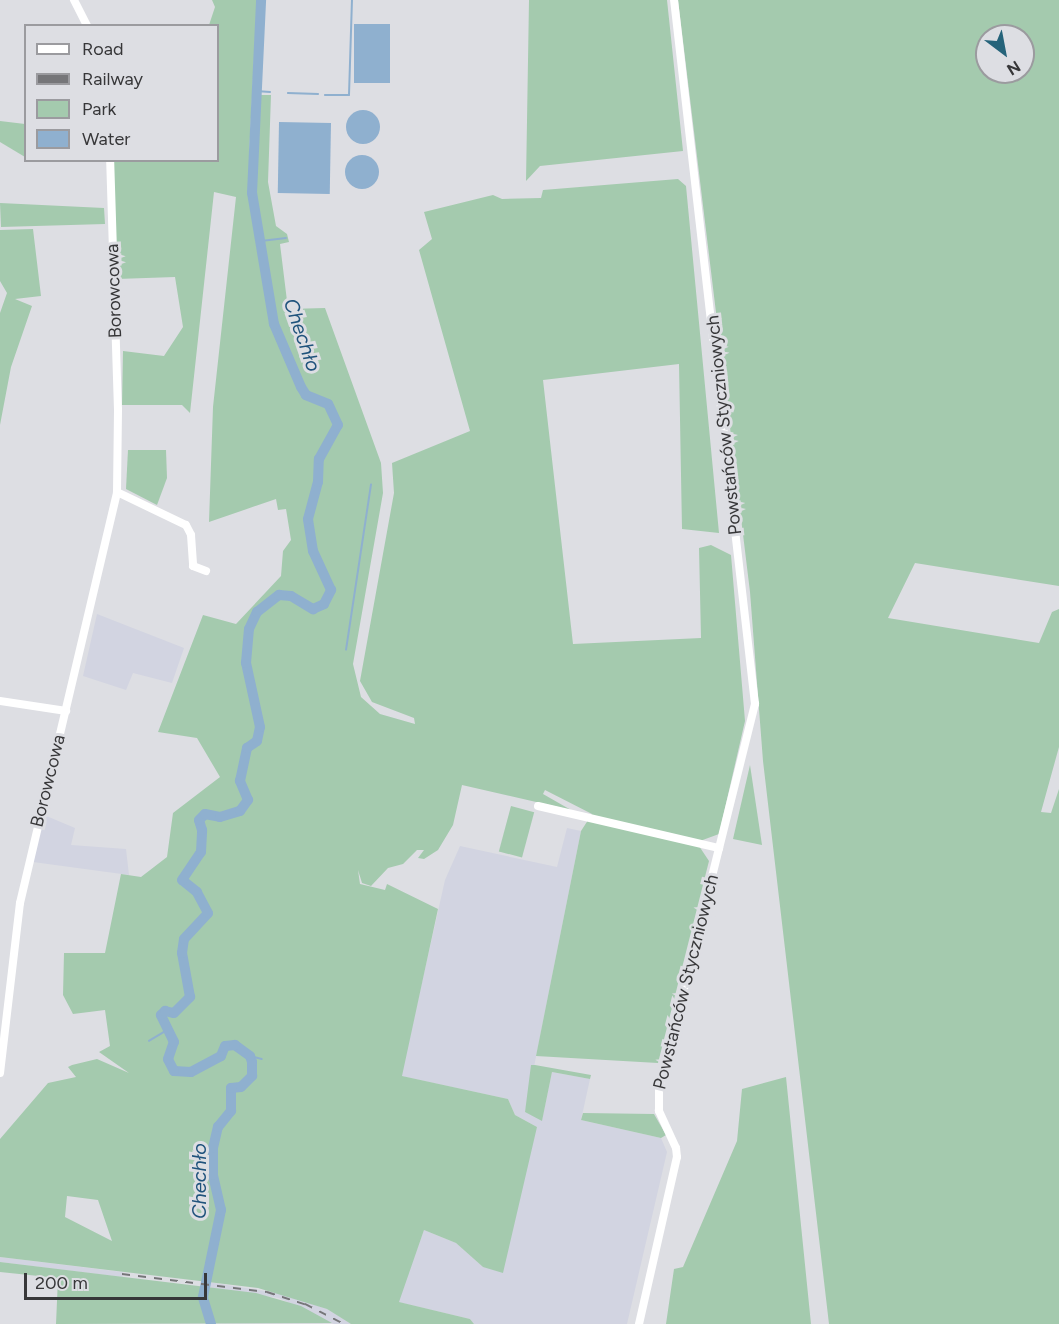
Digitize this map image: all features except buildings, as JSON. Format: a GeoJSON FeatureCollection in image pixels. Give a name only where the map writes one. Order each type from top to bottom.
{"type":"FeatureCollection","features":[{"type":"Feature","properties":{"kind":"street"},"geometry":{"type":"LineString","coordinates":[[74,0],[86,24]]}},
{"type":"Feature","properties":{"kind":"street","name":"Powstańców Styczniowych"},"geometry":{"type":"LineString","coordinates":[[639,1324],[677,1157],[676,1148],[659,1111],[659,1089],[753,717],[754,690],[674,0]]}},
{"type":"Feature","properties":{"kind":"street","name":"Borowcowa"},"geometry":{"type":"LineString","coordinates":[[0,1073],[20,903],[117,492],[119,431],[110,162]]}},
{"type":"Feature","properties":{"kind":"street"},"geometry":{"type":"LineString","coordinates":[[117,492],[186,525],[191,535],[193,566],[206,571]]}},
{"type":"Feature","properties":{"kind":"street"},"geometry":{"type":"LineString","coordinates":[[0,701],[66,711]]}},
{"type":"Feature","properties":{"kind":"street","name":"Powstańców Styczniowych"},"geometry":{"type":"LineString","coordinates":[[538,806],[719,848]]}},
{"type":"Feature","properties":{"kind":"shaded area"},"geometry":{"type":"Polygon","coordinates":[[[97,614],[184,648],[172,683],[133,673],[126,690],[83,676],[97,614]]]}},
{"type":"Feature","properties":{"kind":"shaded area"},"geometry":{"type":"Polygon","coordinates":[[[44,815],[75,828],[71,845],[126,849],[129,875],[33,862],[44,815]]]}},
{"type":"Feature","properties":{"kind":"shaded area"},"geometry":{"type":"Polygon","coordinates":[[[567,828],[581,831],[525,1112],[542,1120],[552,1072],[590,1079],[581,1120],[661,1138],[667,1152],[627,1324],[474,1324],[470,1319],[398,1302],[424,1230],[456,1243],[483,1267],[537,1127],[515,1115],[508,1099],[401,1076],[445,880],[460,846],[557,867],[567,828]]]}},
{"type":"Feature","properties":{"kind":"shaded area"},"geometry":{"type":"Polygon","coordinates":[[[0,1257],[123,1272],[122,1277],[0,1262],[0,1257]]]}},
{"type":"Feature","properties":{"kind":"shaded area"},"geometry":{"type":"Polygon","coordinates":[[[208,1282],[277,1293],[327,1309],[351,1324],[334,1324],[279,1298],[207,1287],[208,1282]]]}},
{"type":"Feature","properties":{"kind":"green space"},"geometry":{"type":"Polygon","coordinates":[[[212,0],[257,0],[249,156],[255,229],[262,227],[255,192],[259,95],[271,95],[268,182],[276,226],[287,234],[289,242],[280,244],[288,309],[325,308],[381,463],[383,493],[353,664],[361,697],[380,714],[415,724],[414,718],[372,702],[360,681],[394,493],[392,463],[470,431],[419,250],[432,239],[424,212],[493,195],[502,199],[541,198],[543,190],[678,179],[686,186],[719,533],[682,529],[679,364],[543,380],[573,644],[701,638],[699,548],[711,545],[731,555],[745,721],[719,834],[700,841],[699,846],[709,861],[658,1063],[536,1056],[581,831],[592,814],[545,790],[543,794],[571,810],[462,785],[453,825],[438,850],[424,859],[418,858],[424,850],[417,850],[403,864],[388,868],[371,886],[362,883],[358,870],[360,884],[385,890],[387,884],[438,909],[402,1076],[508,1099],[515,1115],[537,1127],[503,1273],[483,1267],[456,1243],[424,1230],[399,1302],[470,1319],[474,1324],[351,1324],[327,1309],[258,1288],[0,1257],[0,1139],[48,1083],[76,1077],[68,1067],[97,1059],[129,1073],[99,1052],[110,1046],[105,1010],[73,1014],[63,995],[64,953],[105,953],[121,874],[141,877],[167,857],[173,813],[220,777],[197,738],[158,732],[203,615],[236,624],[281,576],[283,551],[291,540],[286,509],[278,510],[276,499],[209,522],[213,407],[236,197],[214,192],[190,413],[182,405],[122,405],[123,351],[164,356],[183,327],[175,277],[117,279],[112,162],[219,162],[219,24],[209,24],[215,7],[212,0]],[[67,1196],[65,1217],[112,1241],[98,1200],[67,1196]]]}},
{"type":"Feature","properties":{"kind":"green space"},"geometry":{"type":"Polygon","coordinates":[[[529,0],[667,0],[683,151],[540,166],[526,181],[529,0]]]}},
{"type":"Feature","properties":{"kind":"green space"},"geometry":{"type":"Polygon","coordinates":[[[678,0],[1059,0],[1059,586],[915,563],[888,618],[1039,643],[1052,612],[1059,609],[1059,747],[1041,812],[1051,813],[1059,789],[1059,1324],[829,1324],[763,761],[750,592],[678,0]]]}},
{"type":"Feature","properties":{"kind":"green space"},"geometry":{"type":"Polygon","coordinates":[[[0,121],[24,124],[24,156],[0,142],[0,121]]]}},
{"type":"Feature","properties":{"kind":"green space"},"geometry":{"type":"Polygon","coordinates":[[[0,203],[104,208],[105,224],[1,227],[0,203]]]}},
{"type":"Feature","properties":{"kind":"green space"},"geometry":{"type":"Polygon","coordinates":[[[33,229],[41,296],[15,299],[32,306],[11,367],[0,425],[0,313],[7,293],[0,281],[0,230],[33,229]]]}},
{"type":"Feature","properties":{"kind":"green space"},"geometry":{"type":"Polygon","coordinates":[[[128,450],[166,450],[167,478],[157,505],[126,489],[128,450]]]}},
{"type":"Feature","properties":{"kind":"green space"},"geometry":{"type":"Polygon","coordinates":[[[750,765],[762,845],[733,839],[750,765]]]}},
{"type":"Feature","properties":{"kind":"green space"},"geometry":{"type":"Polygon","coordinates":[[[511,806],[534,812],[522,858],[499,851],[511,806]]]}},
{"type":"Feature","properties":{"kind":"green space"},"geometry":{"type":"Polygon","coordinates":[[[531,1065],[591,1075],[590,1079],[552,1072],[542,1121],[525,1112],[531,1065]]]}},
{"type":"Feature","properties":{"kind":"green space"},"geometry":{"type":"Polygon","coordinates":[[[786,1077],[811,1324],[666,1324],[674,1269],[683,1267],[737,1141],[742,1089],[786,1077]]]}},
{"type":"Feature","properties":{"kind":"green space"},"geometry":{"type":"Polygon","coordinates":[[[583,1113],[654,1114],[666,1135],[661,1138],[581,1120],[583,1113]]]}},
{"type":"Feature","properties":{"kind":"green space"},"geometry":{"type":"Polygon","coordinates":[[[0,1262],[256,1293],[301,1306],[332,1323],[56,1324],[58,1278],[0,1272],[0,1262]]]}},
{"type":"Feature","properties":{"kind":"water"},"geometry":{"type":"Polygon","coordinates":[[[354,24],[390,24],[390,83],[354,83],[354,24]]]}},
{"type":"Feature","properties":{"kind":"water"},"geometry":{"type":"Polygon","coordinates":[[[363,110],[375,115],[380,127],[375,139],[363,144],[351,139],[346,127],[351,115],[363,110]]]}},
{"type":"Feature","properties":{"kind":"water"},"geometry":{"type":"Polygon","coordinates":[[[279,122],[331,123],[330,194],[278,193],[279,122]]]}},
{"type":"Feature","properties":{"kind":"water"},"geometry":{"type":"Polygon","coordinates":[[[362,155],[374,160],[379,172],[374,184],[362,189],[350,184],[345,172],[350,160],[362,155]]]}},
{"type":"Feature","properties":{"kind":"waterway","name":"Chechło"},"geometry":{"type":"LineString","coordinates":[[211,1324],[203,1297],[221,1210],[213,1175],[213,1148],[218,1127],[231,1111],[231,1088],[241,1087],[252,1076],[252,1062],[250,1056],[235,1045],[225,1046],[221,1056],[191,1072],[174,1071],[168,1059],[174,1042],[161,1015],[165,1011],[174,1013],[190,997],[182,953],[184,939],[208,913],[197,892],[182,880],[201,852],[202,830],[199,820],[205,814],[220,817],[240,811],[248,800],[240,781],[247,748],[257,741],[260,727],[246,663],[249,629],[257,612],[279,595],[291,596],[313,609],[324,604],[331,590],[313,551],[308,519],[318,482],[319,459],[338,425],[328,404],[306,395],[274,324],[252,193],[261,0]]}},
{"type":"Feature","properties":{"kind":"waterway"},"geometry":{"type":"LineString","coordinates":[[325,95],[349,95],[352,0]]}},
{"type":"Feature","properties":{"kind":"waterway"},"geometry":{"type":"LineString","coordinates":[[256,91],[270,92]]}},
{"type":"Feature","properties":{"kind":"waterway"},"geometry":{"type":"LineString","coordinates":[[288,93],[318,94]]}},
{"type":"Feature","properties":{"kind":"waterway"},"geometry":{"type":"LineString","coordinates":[[261,241],[286,238]]}},
{"type":"Feature","properties":{"kind":"waterway"},"geometry":{"type":"LineString","coordinates":[[346,650],[371,485]]}},
{"type":"Feature","properties":{"kind":"waterway"},"geometry":{"type":"LineString","coordinates":[[149,1041],[169,1029]]}},
{"type":"Feature","properties":{"kind":"waterway"},"geometry":{"type":"LineString","coordinates":[[250,1056],[262,1059]]}},
{"type":"Feature","properties":{"kind":"railway"},"geometry":{"type":"LineString","coordinates":[[122,1274],[267,1292],[305,1304],[344,1324]]}}]}
